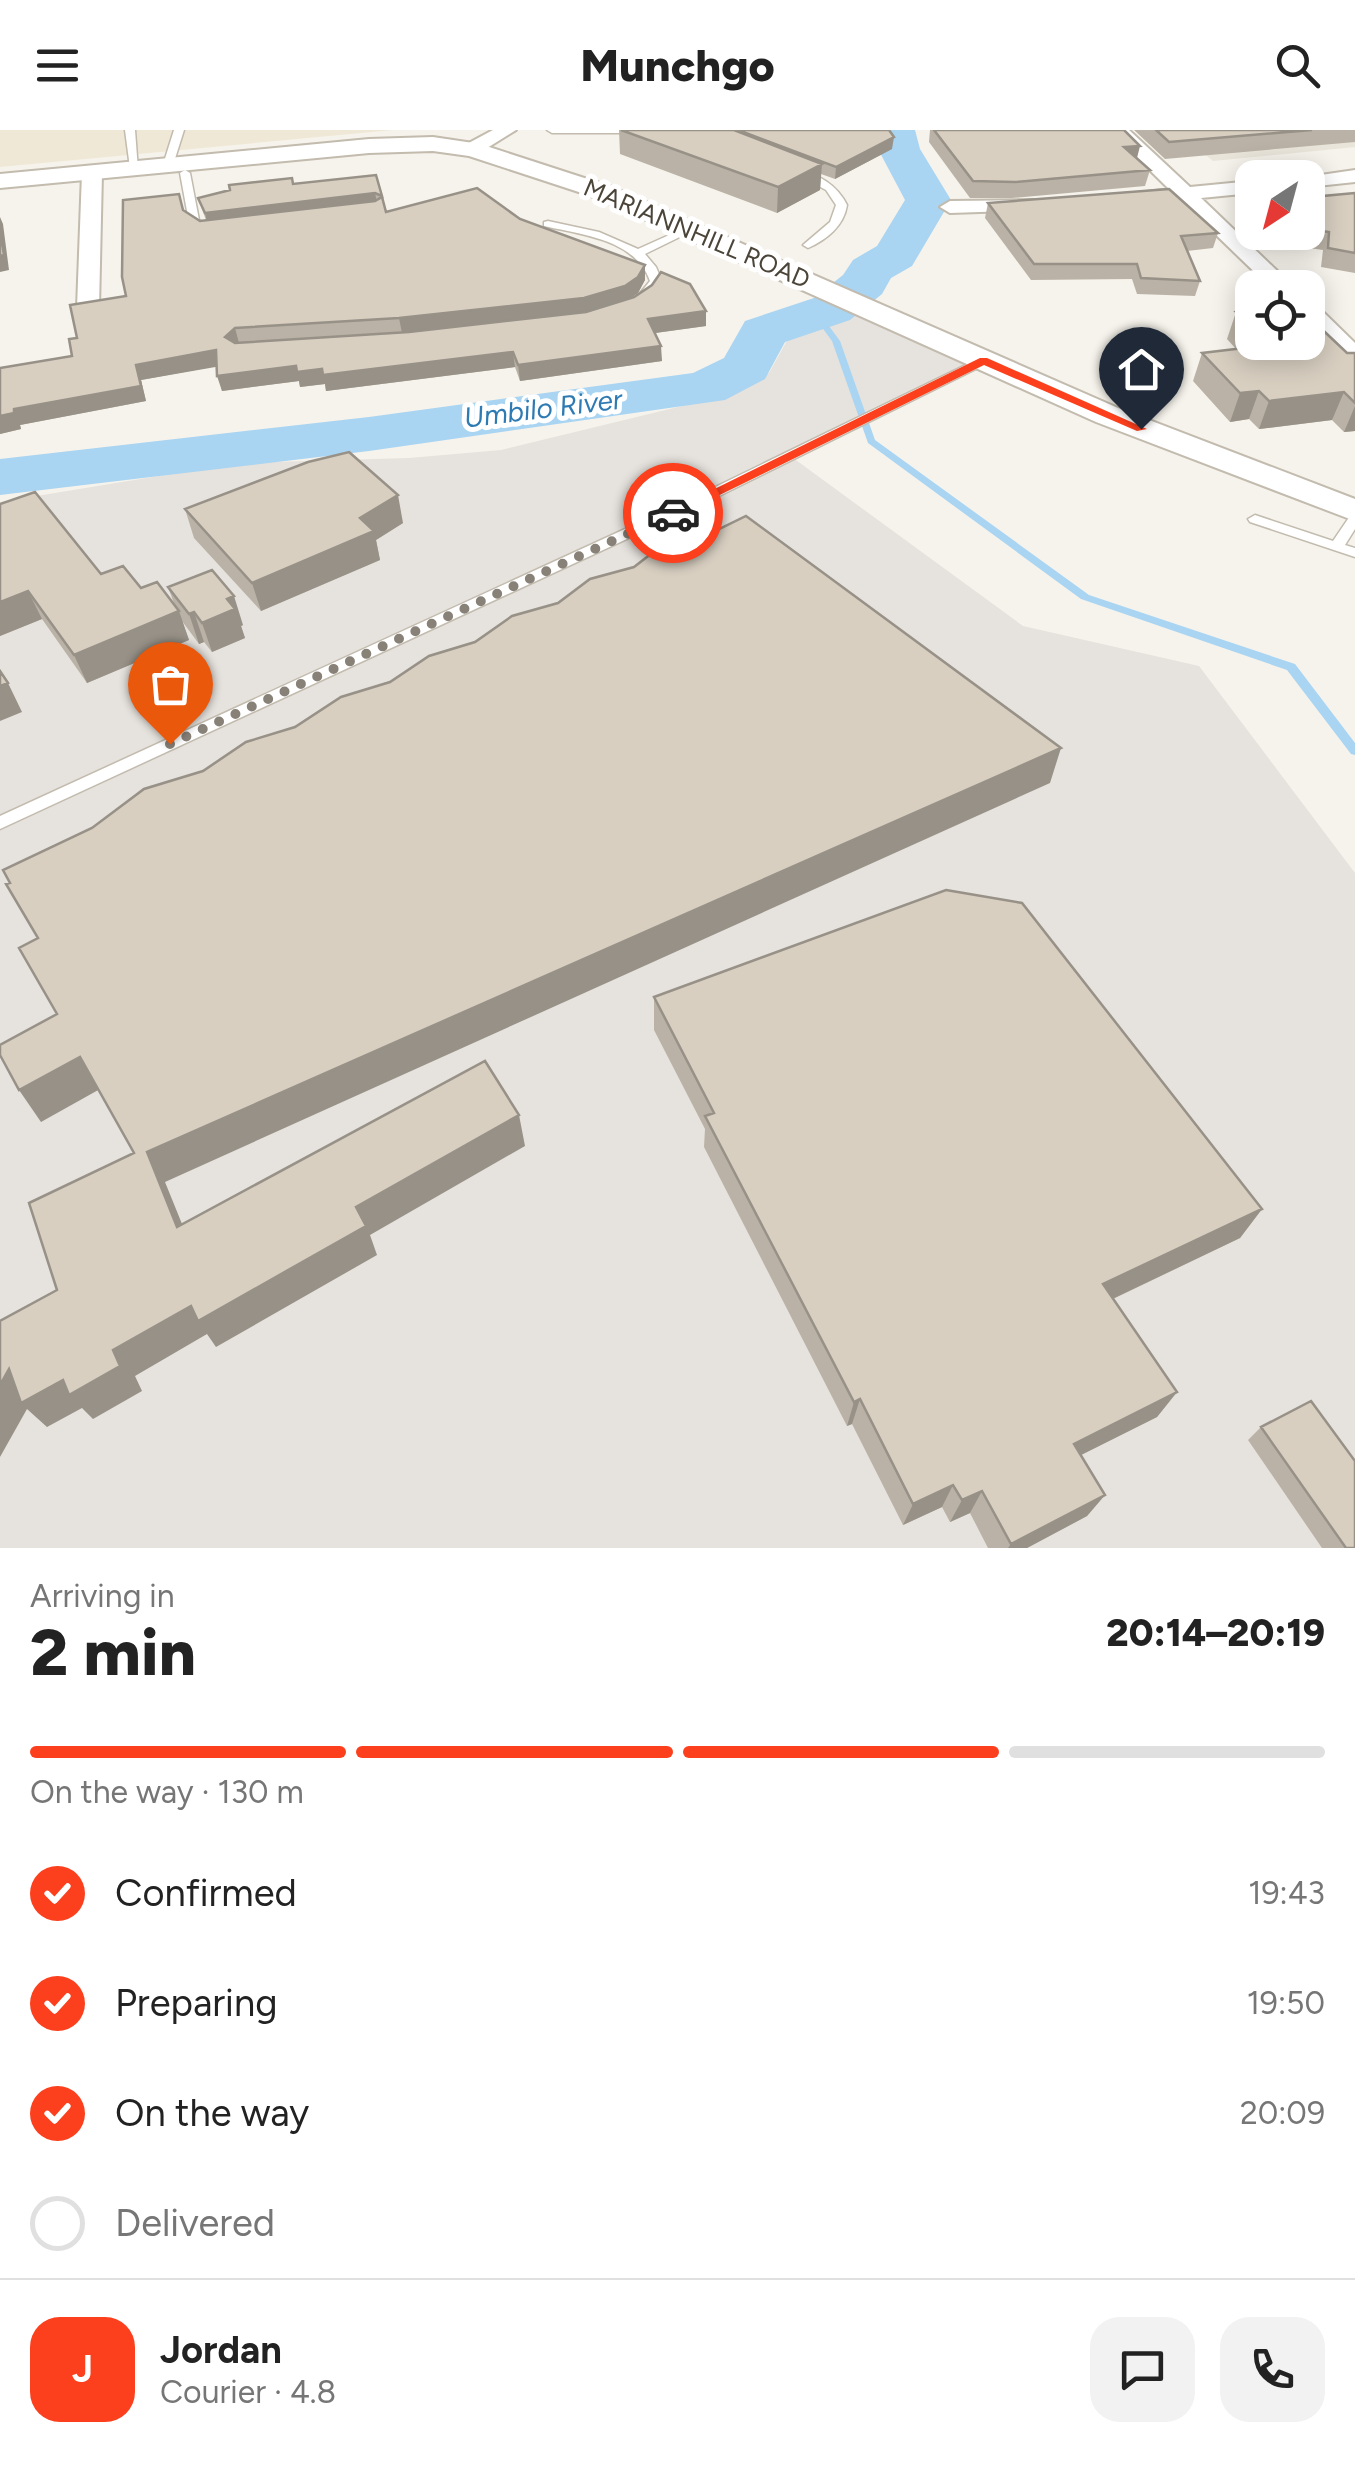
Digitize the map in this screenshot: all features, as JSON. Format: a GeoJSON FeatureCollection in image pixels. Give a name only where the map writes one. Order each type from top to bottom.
{"type":"FeatureCollection","features":[{"type":"Feature","properties":{"kind":"street"},"geometry":{"type":"LineString","coordinates":[[468,141],[507,130]]}},
{"type":"Feature","properties":{"kind":"street"},"geometry":{"type":"LineString","coordinates":[[1118,130],[1265,270]]}},
{"type":"Feature","properties":{"kind":"street","name":"MARIANNHILL ROAD"},"geometry":{"type":"LineString","coordinates":[[0,181],[180,167],[369,146],[468,141],[606,193],[810,280],[1106,415],[1355,511]]}},
{"type":"Feature","properties":{"kind":"street"},"geometry":{"type":"LineString","coordinates":[[88,308],[92,173]]}},
{"type":"Feature","properties":{"kind":"street"},"geometry":{"type":"LineString","coordinates":[[1325,180],[1355,176]]}},
{"type":"Feature","properties":{"kind":"street"},"geometry":{"type":"LineString","coordinates":[[1109,200],[1235,189]]}},
{"type":"Feature","properties":{"kind":"street"},"geometry":{"type":"LineString","coordinates":[[950,207],[1050,205]]}},
{"type":"Feature","properties":{"kind":"street"},"geometry":{"type":"LineString","coordinates":[[1325,327],[1355,356]]}},
{"type":"Feature","properties":{"kind":"lane"},"geometry":{"type":"LineString","coordinates":[[130,130],[136,168]]}},
{"type":"Feature","properties":{"kind":"lane"},"geometry":{"type":"LineString","coordinates":[[179,130],[180,167],[196,226],[224,229]]}},
{"type":"Feature","properties":{"kind":"lane"},"geometry":{"type":"LineString","coordinates":[[552,130],[621,130]]}},
{"type":"Feature","properties":{"kind":"lane"},"geometry":{"type":"LineString","coordinates":[[791,168],[828,183],[842,199],[843,210],[832,230],[808,245]]}},
{"type":"Feature","properties":{"kind":"lane"},"geometry":{"type":"LineString","coordinates":[[548,224],[596,235],[638,253],[654,269],[656,281],[636,303]]}},
{"type":"Feature","properties":{"kind":"lane"},"geometry":{"type":"LineString","coordinates":[[638,253],[691,229]]}},
{"type":"Feature","properties":{"kind":"lane"},"geometry":{"type":"LineString","coordinates":[[0,824],[704,498],[984,360]]}},
{"type":"Feature","properties":{"kind":"lane"},"geometry":{"type":"LineString","coordinates":[[1256,519],[1355,553]]}},
{"type":"Feature","properties":{"kind":"lane"},"geometry":{"type":"LineString","coordinates":[[1336,547],[1355,519]]}},
{"type":"Feature","properties":{"kind":"shaded area"},"geometry":{"type":"Polygon","coordinates":[[[0,130],[393,130],[0,167],[0,130]]]}},
{"type":"Feature","properties":{"kind":"shaded area"},"geometry":{"type":"Polygon","coordinates":[[[1175,130],[1355,130],[1355,147],[1213,161],[1175,130]]]}},
{"type":"Feature","properties":{"kind":"shaded area"},"geometry":{"type":"Polygon","coordinates":[[[852,300],[982,360],[789,455],[1023,626],[1199,666],[1355,873],[1355,1548],[0,1548],[0,502],[238,463],[409,458],[501,450],[719,397],[769,373],[790,335],[852,300]]]}},
{"type":"Feature","properties":{"kind":"building"},"geometry":{"type":"Polygon","coordinates":[[[621,130],[734,130],[822,164],[778,187],[621,130]]]}},
{"type":"Feature","properties":{"kind":"building"},"geometry":{"type":"Polygon","coordinates":[[[738,130],[889,130],[894,137],[836,167],[738,130]]]}},
{"type":"Feature","properties":{"kind":"building"},"geometry":{"type":"Polygon","coordinates":[[[934,130],[1124,130],[1140,146],[1124,147],[1150,170],[1015,182],[973,181],[934,130]]]}},
{"type":"Feature","properties":{"kind":"building"},"geometry":{"type":"Polygon","coordinates":[[[1156,130],[1312,130],[1169,142],[1156,130]]]}},
{"type":"Feature","properties":{"kind":"building"},"geometry":{"type":"Polygon","coordinates":[[[376,175],[382,196],[375,193],[205,213],[198,198],[230,190],[229,185],[292,178],[293,184],[376,175]]]}},
{"type":"Feature","properties":{"kind":"building"},"geometry":{"type":"Polygon","coordinates":[[[477,188],[520,219],[645,265],[638,277],[625,286],[584,298],[399,318],[235,328],[225,337],[235,343],[409,332],[586,312],[634,297],[652,285],[661,272],[690,284],[706,311],[648,319],[661,346],[518,365],[513,352],[323,375],[322,369],[297,372],[296,366],[217,376],[216,350],[136,365],[141,386],[14,409],[14,413],[0,416],[0,368],[72,356],[69,339],[77,338],[70,305],[126,296],[122,277],[123,200],[179,194],[183,210],[200,221],[375,201],[382,197],[386,212],[477,188]]]}},
{"type":"Feature","properties":{"kind":"building"},"geometry":{"type":"Polygon","coordinates":[[[1169,189],[1218,233],[1181,236],[1200,281],[1141,278],[1137,264],[1034,264],[988,203],[1169,189]]]}},
{"type":"Feature","properties":{"kind":"building"},"geometry":{"type":"Polygon","coordinates":[[[1355,193],[1355,253],[1328,248],[1325,196],[1355,193]]]}},
{"type":"Feature","properties":{"kind":"building"},"geometry":{"type":"Polygon","coordinates":[[[1325,332],[1347,353],[1355,353],[1355,403],[1344,392],[1269,401],[1259,391],[1240,393],[1202,353],[1235,349],[1235,360],[1325,360],[1325,332]]]}},
{"type":"Feature","properties":{"kind":"building"},"geometry":{"type":"Polygon","coordinates":[[[349,452],[398,495],[360,518],[374,531],[252,583],[185,509],[308,462],[349,452]]]}},
{"type":"Feature","properties":{"kind":"building"},"geometry":{"type":"Polygon","coordinates":[[[35,492],[101,574],[123,566],[141,588],[157,582],[179,611],[74,655],[28,591],[0,602],[0,504],[35,492]]]}},
{"type":"Feature","properties":{"kind":"building"},"geometry":{"type":"Polygon","coordinates":[[[746,516],[1061,748],[147,1152],[177,1227],[485,1061],[519,1115],[356,1207],[366,1226],[198,1321],[191,1306],[113,1350],[120,1366],[69,1395],[63,1380],[21,1403],[9,1369],[0,1385],[0,1321],[57,1290],[29,1203],[134,1153],[80,1057],[19,1090],[0,1055],[0,1045],[57,1014],[19,948],[38,938],[6,884],[10,883],[3,870],[92,828],[144,789],[203,771],[246,742],[295,727],[341,697],[390,682],[429,656],[475,642],[512,616],[558,603],[590,579],[634,567],[665,543],[713,532],[746,516]]]}},
{"type":"Feature","properties":{"kind":"building"},"geometry":{"type":"Polygon","coordinates":[[[212,570],[234,596],[227,599],[235,609],[202,623],[194,612],[189,614],[168,587],[212,570]]]}},
{"type":"Feature","properties":{"kind":"building"},"geometry":{"type":"Polygon","coordinates":[[[946,890],[1022,903],[1262,1209],[1103,1284],[1177,1392],[1074,1444],[1105,1495],[1011,1544],[982,1491],[962,1500],[953,1485],[913,1504],[860,1399],[854,1402],[705,1116],[714,1113],[654,997],[946,890]]]}},
{"type":"Feature","properties":{"kind":"building"},"geometry":{"type":"Polygon","coordinates":[[[1311,1401],[1355,1461],[1355,1548],[1346,1548],[1261,1427],[1311,1401]]]}},
{"type":"Feature","properties":{"kind":"waterway","name":"Umbilo River"},"geometry":{"type":"LineString","coordinates":[[0,477],[369,434],[706,388],[746,368],[763,332],[832,309],[864,283],[870,270],[895,256],[928,200],[899,149],[894,130]]}},
{"type":"Feature","properties":{"kind":"waterway"},"geometry":{"type":"LineString","coordinates":[[832,309],[822,322],[836,341],[871,441],[1085,597],[1291,667],[1355,751]]}},
{"type":"Feature","properties":{"kind":"way so far"},"geometry":{"type":"LineString","coordinates":[[170,744],[673,513]]}},
{"type":"Feature","properties":{"kind":"route"},"geometry":{"type":"LineString","coordinates":[[673,513],[984,360],[1141,429]]}}]}
